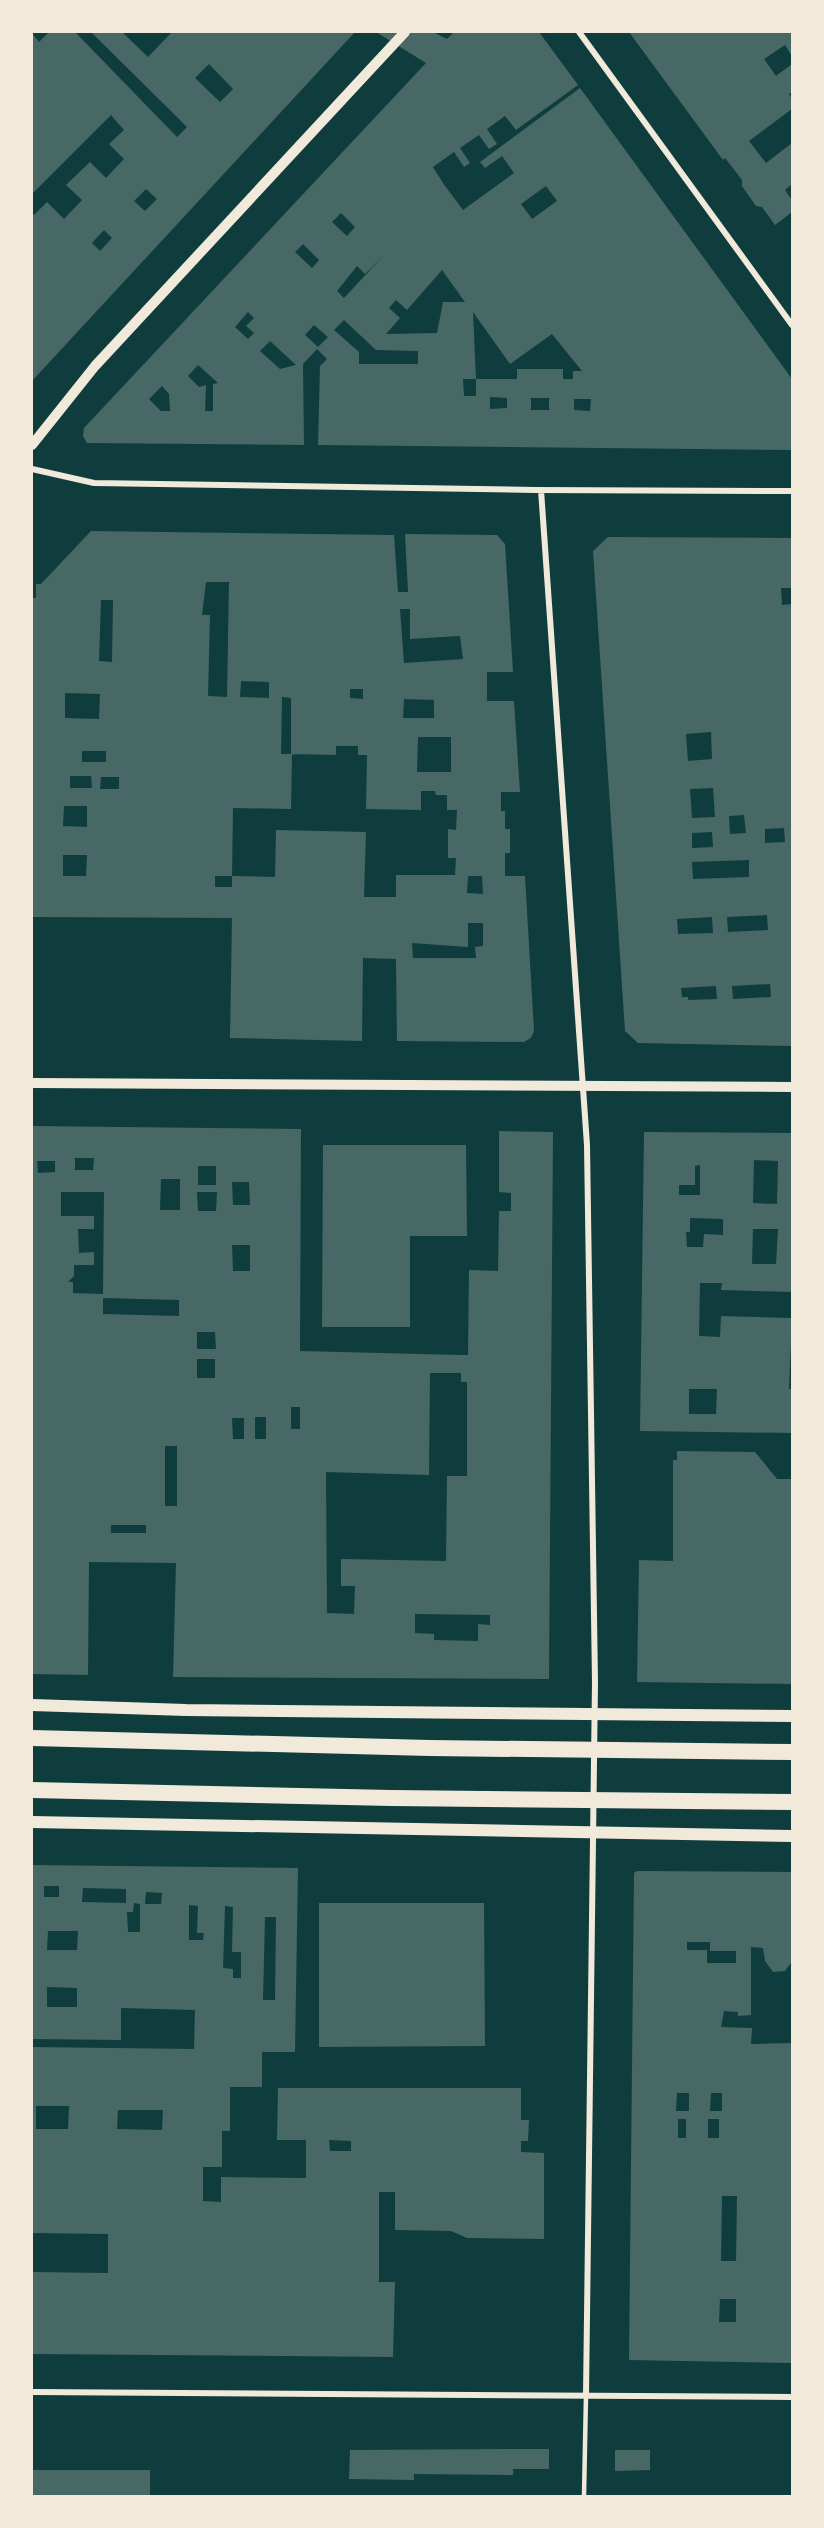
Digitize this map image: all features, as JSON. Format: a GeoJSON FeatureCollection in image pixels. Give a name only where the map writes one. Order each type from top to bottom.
{"type":"FeatureCollection","features":[{"type":"Feature","properties":{"kind":"highway"},"geometry":{"type":"LineString","coordinates":[[32,1738],[430,1748],[792,1752]]}},
{"type":"Feature","properties":{"kind":"highway"},"geometry":{"type":"LineString","coordinates":[[32,1790],[391,1798],[792,1802]]}},
{"type":"Feature","properties":{"kind":"main road"},"geometry":{"type":"LineString","coordinates":[[32,1704],[186,1710],[792,1716]]}},
{"type":"Feature","properties":{"kind":"main road"},"geometry":{"type":"LineString","coordinates":[[32,1822],[792,1836]]}},
{"type":"Feature","properties":{"kind":"street"},"geometry":{"type":"LineString","coordinates":[[32,445],[95,366],[405,32]]}},
{"type":"Feature","properties":{"kind":"street"},"geometry":{"type":"LineString","coordinates":[[579,32],[792,325]]}},
{"type":"Feature","properties":{"kind":"street"},"geometry":{"type":"LineString","coordinates":[[32,469],[94,483],[541,490],[792,490]]}},
{"type":"Feature","properties":{"kind":"street"},"geometry":{"type":"LineString","coordinates":[[541,490],[586,1145],[595,1713],[586,2395]]}},
{"type":"Feature","properties":{"kind":"street"},"geometry":{"type":"LineString","coordinates":[[32,1083],[582,1084],[792,1087]]}},
{"type":"Feature","properties":{"kind":"street"},"geometry":{"type":"LineString","coordinates":[[32,2392],[792,2397]]}},
{"type":"Feature","properties":{"kind":"lane"},"geometry":{"type":"LineString","coordinates":[[584,2496],[586,2395]]}},
{"type":"Feature","properties":{"kind":"building"},"geometry":{"type":"Polygon","coordinates":[[[49,32],[75,32],[177,137],[187,127],[91,32],[122,32],[148,57],[172,32],[355,32],[32,381],[32,213],[34,215],[47,202],[64,219],[82,200],[66,185],[90,162],[106,178],[124,159],[109,144],[124,130],[111,115],[32,194],[32,33],[39,42],[49,32]],[[209,64],[195,78],[220,102],[233,89],[209,64]],[[146,189],[134,201],[145,211],[157,199],[146,189]],[[104,230],[92,243],[100,251],[112,238],[104,230]]]}},
{"type":"Feature","properties":{"kind":"building"},"geometry":{"type":"Polygon","coordinates":[[[376,32],[433,32],[447,39],[454,32],[539,32],[578,85],[516,130],[505,116],[487,129],[497,144],[489,149],[479,135],[460,148],[470,163],[464,167],[454,152],[433,167],[463,210],[514,173],[502,156],[485,168],[480,162],[580,88],[792,379],[792,450],[318,445],[320,366],[327,359],[317,349],[303,364],[304,445],[87,443],[83,436],[84,428],[426,63],[376,32]],[[546,186],[521,204],[532,219],[557,201],[546,186]],[[341,213],[332,222],[347,236],[355,227],[341,213]],[[303,244],[295,252],[312,268],[319,260],[303,244]],[[384,255],[365,274],[357,266],[337,291],[344,298],[384,255]],[[442,270],[407,310],[396,300],[389,308],[400,318],[386,334],[437,333],[443,302],[465,302],[442,270]],[[248,312],[235,327],[248,339],[254,333],[246,326],[254,318],[248,312]],[[473,312],[476,379],[517,379],[517,369],[563,369],[563,379],[573,379],[573,371],[582,371],[552,334],[510,364],[473,312]],[[344,320],[334,330],[359,352],[359,364],[418,364],[418,351],[376,350],[344,320]],[[314,325],[305,335],[318,347],[328,337],[314,325]],[[270,341],[260,351],[280,369],[296,365],[270,341]],[[198,365],[188,376],[199,387],[206,385],[205,411],[213,411],[213,384],[218,383],[198,365]],[[463,379],[464,396],[476,396],[476,379],[463,379]],[[162,386],[149,399],[161,411],[170,411],[169,394],[162,386]],[[490,397],[490,409],[507,408],[507,398],[490,397]],[[531,398],[531,410],[549,410],[549,398],[531,398]],[[574,399],[574,410],[590,411],[591,399],[574,399]]]}},
{"type":"Feature","properties":{"kind":"building"},"geometry":{"type":"Polygon","coordinates":[[[629,32],[792,32],[792,56],[785,45],[764,59],[776,76],[792,64],[792,92],[789,94],[792,99],[792,109],[749,141],[766,163],[792,143],[792,184],[785,190],[792,200],[792,212],[775,225],[762,207],[756,206],[742,186],[742,180],[725,158],[723,160],[629,32]]]}},
{"type":"Feature","properties":{"kind":"building"},"geometry":{"type":"Polygon","coordinates":[[[91,531],[394,535],[398,592],[408,592],[405,534],[497,535],[505,544],[513,672],[487,672],[487,701],[514,701],[520,792],[501,792],[501,811],[505,811],[505,829],[510,829],[510,853],[505,853],[505,876],[525,876],[534,1031],[531,1038],[524,1042],[397,1041],[396,959],[363,958],[362,1041],[230,1038],[232,918],[32,917],[32,598],[36,598],[36,584],[41,584],[91,531]],[[206,582],[202,615],[210,615],[208,696],[227,697],[229,582],[206,582]],[[101,600],[99,661],[112,662],[113,600],[101,600]],[[400,609],[404,663],[463,659],[460,636],[410,639],[410,609],[400,609]],[[241,681],[240,697],[269,698],[269,682],[241,681]],[[350,689],[350,698],[363,699],[363,689],[350,689]],[[65,693],[65,718],[99,719],[100,694],[65,693]],[[282,697],[281,754],[291,754],[291,698],[282,697]],[[404,699],[403,718],[434,718],[434,700],[404,699]],[[418,737],[417,772],[451,772],[451,737],[418,737]],[[336,746],[336,755],[292,754],[291,809],[233,808],[232,876],[275,877],[276,830],[366,832],[364,897],[396,897],[396,875],[455,875],[456,858],[448,858],[448,829],[456,830],[457,810],[447,810],[447,795],[436,795],[435,791],[421,791],[421,810],[366,809],[367,755],[358,755],[358,746],[336,746]],[[82,751],[82,762],[106,762],[106,751],[82,751]],[[70,776],[70,788],[92,788],[91,776],[70,776]],[[101,777],[100,789],[119,789],[119,777],[101,777]],[[64,806],[63,826],[87,827],[87,806],[64,806]],[[63,855],[63,876],[86,876],[87,855],[63,855]],[[215,876],[215,887],[232,887],[232,876],[215,876]],[[468,876],[467,893],[483,894],[482,876],[468,876]],[[468,923],[468,947],[412,943],[413,958],[476,958],[475,947],[483,946],[483,923],[468,923]]]}},
{"type":"Feature","properties":{"kind":"building"},"geometry":{"type":"Polygon","coordinates":[[[608,537],[792,538],[792,588],[781,588],[782,605],[792,604],[792,1046],[638,1043],[625,1031],[593,551],[608,537]],[[711,732],[686,734],[688,761],[712,759],[711,732]],[[713,788],[690,789],[692,818],[715,817],[713,788]],[[744,815],[729,816],[730,834],[746,833],[744,815]],[[784,828],[765,829],[765,843],[785,842],[784,828]],[[712,832],[692,833],[692,848],[713,847],[712,832]],[[749,860],[692,862],[693,879],[749,877],[749,860]],[[767,915],[727,917],[728,932],[768,930],[767,915]],[[712,917],[677,919],[678,934],[713,933],[712,917]],[[770,984],[732,986],[733,999],[771,997],[770,984]],[[716,986],[681,988],[682,997],[688,997],[688,1000],[717,999],[716,986]]]}},
{"type":"Feature","properties":{"kind":"building"},"geometry":{"type":"Polygon","coordinates":[[[32,1126],[301,1129],[300,1351],[461,1355],[468,1355],[469,1270],[498,1271],[499,1211],[511,1211],[511,1193],[499,1192],[499,1131],[553,1132],[549,1679],[173,1677],[176,1563],[89,1562],[88,1675],[32,1674],[32,1126]],[[75,1158],[75,1170],[93,1170],[94,1158],[75,1158]],[[37,1161],[38,1173],[55,1172],[55,1161],[37,1161]],[[198,1166],[198,1185],[216,1185],[216,1166],[198,1166]],[[161,1179],[160,1210],[180,1210],[180,1179],[161,1179]],[[232,1182],[233,1205],[250,1205],[249,1182],[232,1182]],[[61,1192],[61,1216],[94,1216],[94,1229],[78,1229],[79,1253],[94,1252],[94,1265],[74,1265],[74,1276],[68,1282],[73,1282],[73,1293],[103,1294],[104,1192],[61,1192]],[[197,1192],[198,1211],[216,1211],[217,1192],[197,1192]],[[232,1245],[233,1271],[250,1271],[250,1245],[232,1245]],[[103,1298],[103,1314],[179,1316],[179,1300],[103,1298]],[[197,1332],[197,1349],[216,1349],[215,1332],[197,1332]],[[197,1359],[197,1378],[215,1378],[215,1359],[197,1359]],[[430,1373],[429,1475],[326,1472],[327,1613],[354,1614],[355,1586],[341,1586],[341,1559],[446,1561],[447,1476],[467,1476],[467,1382],[461,1382],[461,1373],[430,1373]],[[291,1407],[291,1429],[300,1429],[300,1407],[291,1407]],[[255,1417],[255,1439],[266,1439],[266,1417],[255,1417]],[[232,1418],[233,1439],[244,1439],[244,1418],[232,1418]],[[165,1446],[165,1506],[177,1506],[177,1446],[165,1446]],[[111,1525],[111,1533],[146,1533],[146,1525],[111,1525]],[[415,1614],[415,1633],[434,1634],[434,1640],[478,1641],[478,1624],[490,1625],[490,1615],[415,1614]]]}},
{"type":"Feature","properties":{"kind":"building"},"geometry":{"type":"Polygon","coordinates":[[[644,1132],[792,1133],[792,1292],[721,1290],[722,1283],[700,1283],[699,1336],[720,1337],[721,1316],[792,1318],[789,1389],[792,1389],[792,1433],[640,1431],[644,1132]],[[754,1160],[753,1203],[777,1204],[778,1161],[754,1160]],[[700,1165],[695,1166],[695,1185],[679,1185],[679,1195],[700,1195],[700,1165]],[[690,1218],[690,1232],[686,1232],[687,1247],[703,1247],[704,1234],[723,1235],[723,1219],[690,1218]],[[753,1229],[752,1264],[776,1264],[778,1229],[753,1229]],[[689,1389],[689,1414],[716,1414],[717,1389],[689,1389]]]}},
{"type":"Feature","properties":{"kind":"building"},"geometry":{"type":"Polygon","coordinates":[[[323,1145],[466,1145],[467,1236],[410,1236],[410,1327],[322,1327],[323,1145]]]}},
{"type":"Feature","properties":{"kind":"building"},"geometry":{"type":"Polygon","coordinates":[[[677,1451],[755,1452],[777,1479],[792,1479],[792,1684],[637,1682],[639,1560],[673,1561],[673,1460],[677,1460],[677,1451]]]}},
{"type":"Feature","properties":{"kind":"building"},"geometry":{"type":"Polygon","coordinates":[[[32,1865],[298,1868],[295,2052],[262,2052],[262,2087],[230,2087],[230,2131],[222,2131],[222,2167],[203,2167],[203,2201],[221,2202],[221,2177],[306,2178],[306,2140],[277,2140],[278,2088],[521,2088],[521,2120],[529,2120],[528,2141],[521,2141],[521,2152],[544,2153],[544,2239],[467,2238],[451,2231],[395,2230],[395,2192],[379,2192],[379,2282],[395,2282],[393,2357],[32,2354],[32,2272],[108,2273],[108,2234],[32,2233],[32,2047],[194,2049],[195,2010],[121,2008],[121,2040],[32,2039],[32,1865]],[[44,1886],[44,1897],[59,1897],[59,1886],[44,1886]],[[83,1888],[82,1902],[126,1903],[126,1889],[83,1888]],[[146,1892],[145,1904],[161,1904],[162,1893],[146,1892]],[[134,1903],[133,1912],[127,1912],[128,1932],[140,1932],[140,1904],[134,1903]],[[189,1905],[189,1940],[203,1940],[204,1933],[197,1933],[198,1906],[189,1905]],[[225,1906],[223,1968],[233,1969],[233,1978],[241,1978],[241,1952],[232,1952],[233,1907],[225,1906]],[[265,1917],[263,2000],[275,2000],[276,1917],[265,1917]],[[48,1931],[47,1950],[77,1950],[78,1931],[48,1931]],[[47,1987],[47,2007],[77,2007],[77,1988],[47,1987]],[[36,2106],[36,2129],[68,2129],[69,2106],[36,2106]],[[118,2110],[117,2129],[162,2130],[163,2110],[118,2110]],[[329,2140],[330,2151],[351,2151],[351,2141],[329,2140]]]}},
{"type":"Feature","properties":{"kind":"building"},"geometry":{"type":"Polygon","coordinates":[[[637,1871],[792,1872],[791,1963],[785,1971],[773,1972],[765,1961],[763,1948],[751,1947],[751,2015],[738,2016],[738,2012],[724,2011],[721,2027],[752,2028],[751,2044],[792,2043],[791,2363],[629,2360],[634,1873],[637,1871]],[[687,1942],[687,1950],[707,1950],[707,1963],[736,1963],[736,1951],[710,1951],[710,1942],[687,1942]],[[677,2093],[676,2111],[689,2111],[689,2093],[677,2093]],[[711,2093],[710,2111],[722,2111],[722,2093],[711,2093]],[[678,2119],[678,2138],[686,2138],[686,2119],[678,2119]],[[708,2119],[708,2138],[719,2138],[719,2119],[708,2119]],[[722,2196],[721,2261],[736,2261],[737,2196],[722,2196]],[[720,2299],[719,2322],[736,2322],[736,2299],[720,2299]]]}},
{"type":"Feature","properties":{"kind":"building"},"geometry":{"type":"Polygon","coordinates":[[[319,1903],[484,1903],[485,2046],[319,2047],[319,1903]]]}},
{"type":"Feature","properties":{"kind":"building"},"geometry":{"type":"Polygon","coordinates":[[[549,2449],[549,2469],[513,2469],[513,2475],[414,2474],[414,2480],[349,2479],[350,2450],[549,2449]]]}},
{"type":"Feature","properties":{"kind":"building"},"geometry":{"type":"Polygon","coordinates":[[[615,2450],[650,2450],[650,2470],[615,2471],[615,2450]]]}},
{"type":"Feature","properties":{"kind":"building"},"geometry":{"type":"Polygon","coordinates":[[[32,2470],[150,2470],[150,2496],[32,2496],[32,2470]]]}}]}
